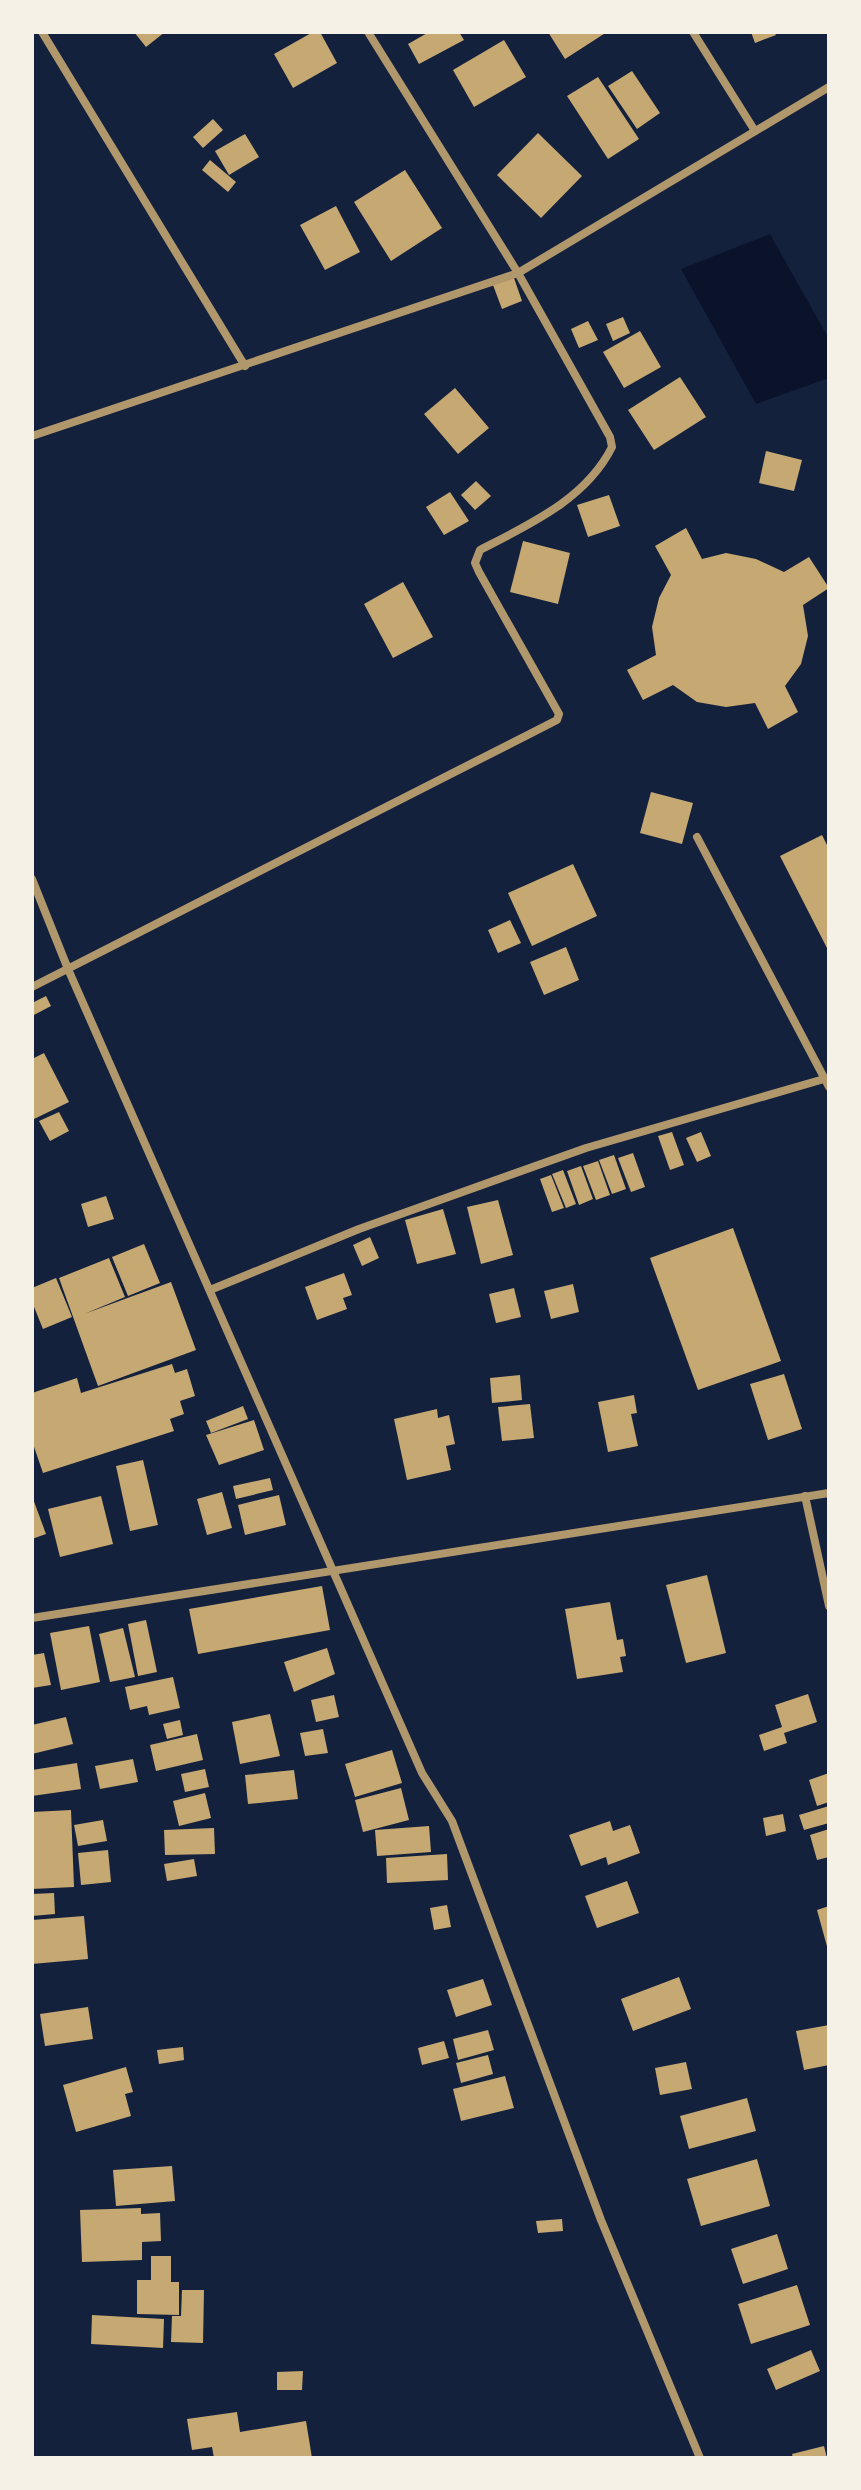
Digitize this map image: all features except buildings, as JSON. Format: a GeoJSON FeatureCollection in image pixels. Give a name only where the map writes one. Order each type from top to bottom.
{"type":"FeatureCollection","features":[{"type":"Feature","properties":{"kind":"street"},"geometry":{"type":"LineString","coordinates":[[42,32],[245,366]]}},
{"type":"Feature","properties":{"kind":"street"},"geometry":{"type":"LineString","coordinates":[[32,987],[557,720],[559,714],[479,572],[476,558],[480,550],[543,517],[589,482],[612,447],[610,437],[518,273],[368,32]]}},
{"type":"Feature","properties":{"kind":"street"},"geometry":{"type":"LineString","coordinates":[[693,32],[755,131]]}},
{"type":"Feature","properties":{"kind":"street"},"geometry":{"type":"LineString","coordinates":[[32,436],[518,273],[829,87]]}},
{"type":"Feature","properties":{"kind":"street"},"geometry":{"type":"LineString","coordinates":[[210,1290],[359,1229],[586,1148],[827,1083],[697,837]]}},
{"type":"Feature","properties":{"kind":"street"},"geometry":{"type":"LineString","coordinates":[[32,879],[68,969],[422,1773],[452,1821],[601,2220],[700,2458]]}},
{"type":"Feature","properties":{"kind":"street"},"geometry":{"type":"LineString","coordinates":[[32,1618],[829,1493]]}},
{"type":"Feature","properties":{"kind":"street"},"geometry":{"type":"LineString","coordinates":[[805,1496],[829,1606]]}},
{"type":"Feature","properties":{"kind":"water"},"geometry":{"type":"Polygon","coordinates":[[[770,234],[829,339],[829,378],[756,404],[681,269],[770,234]]]}}]}
